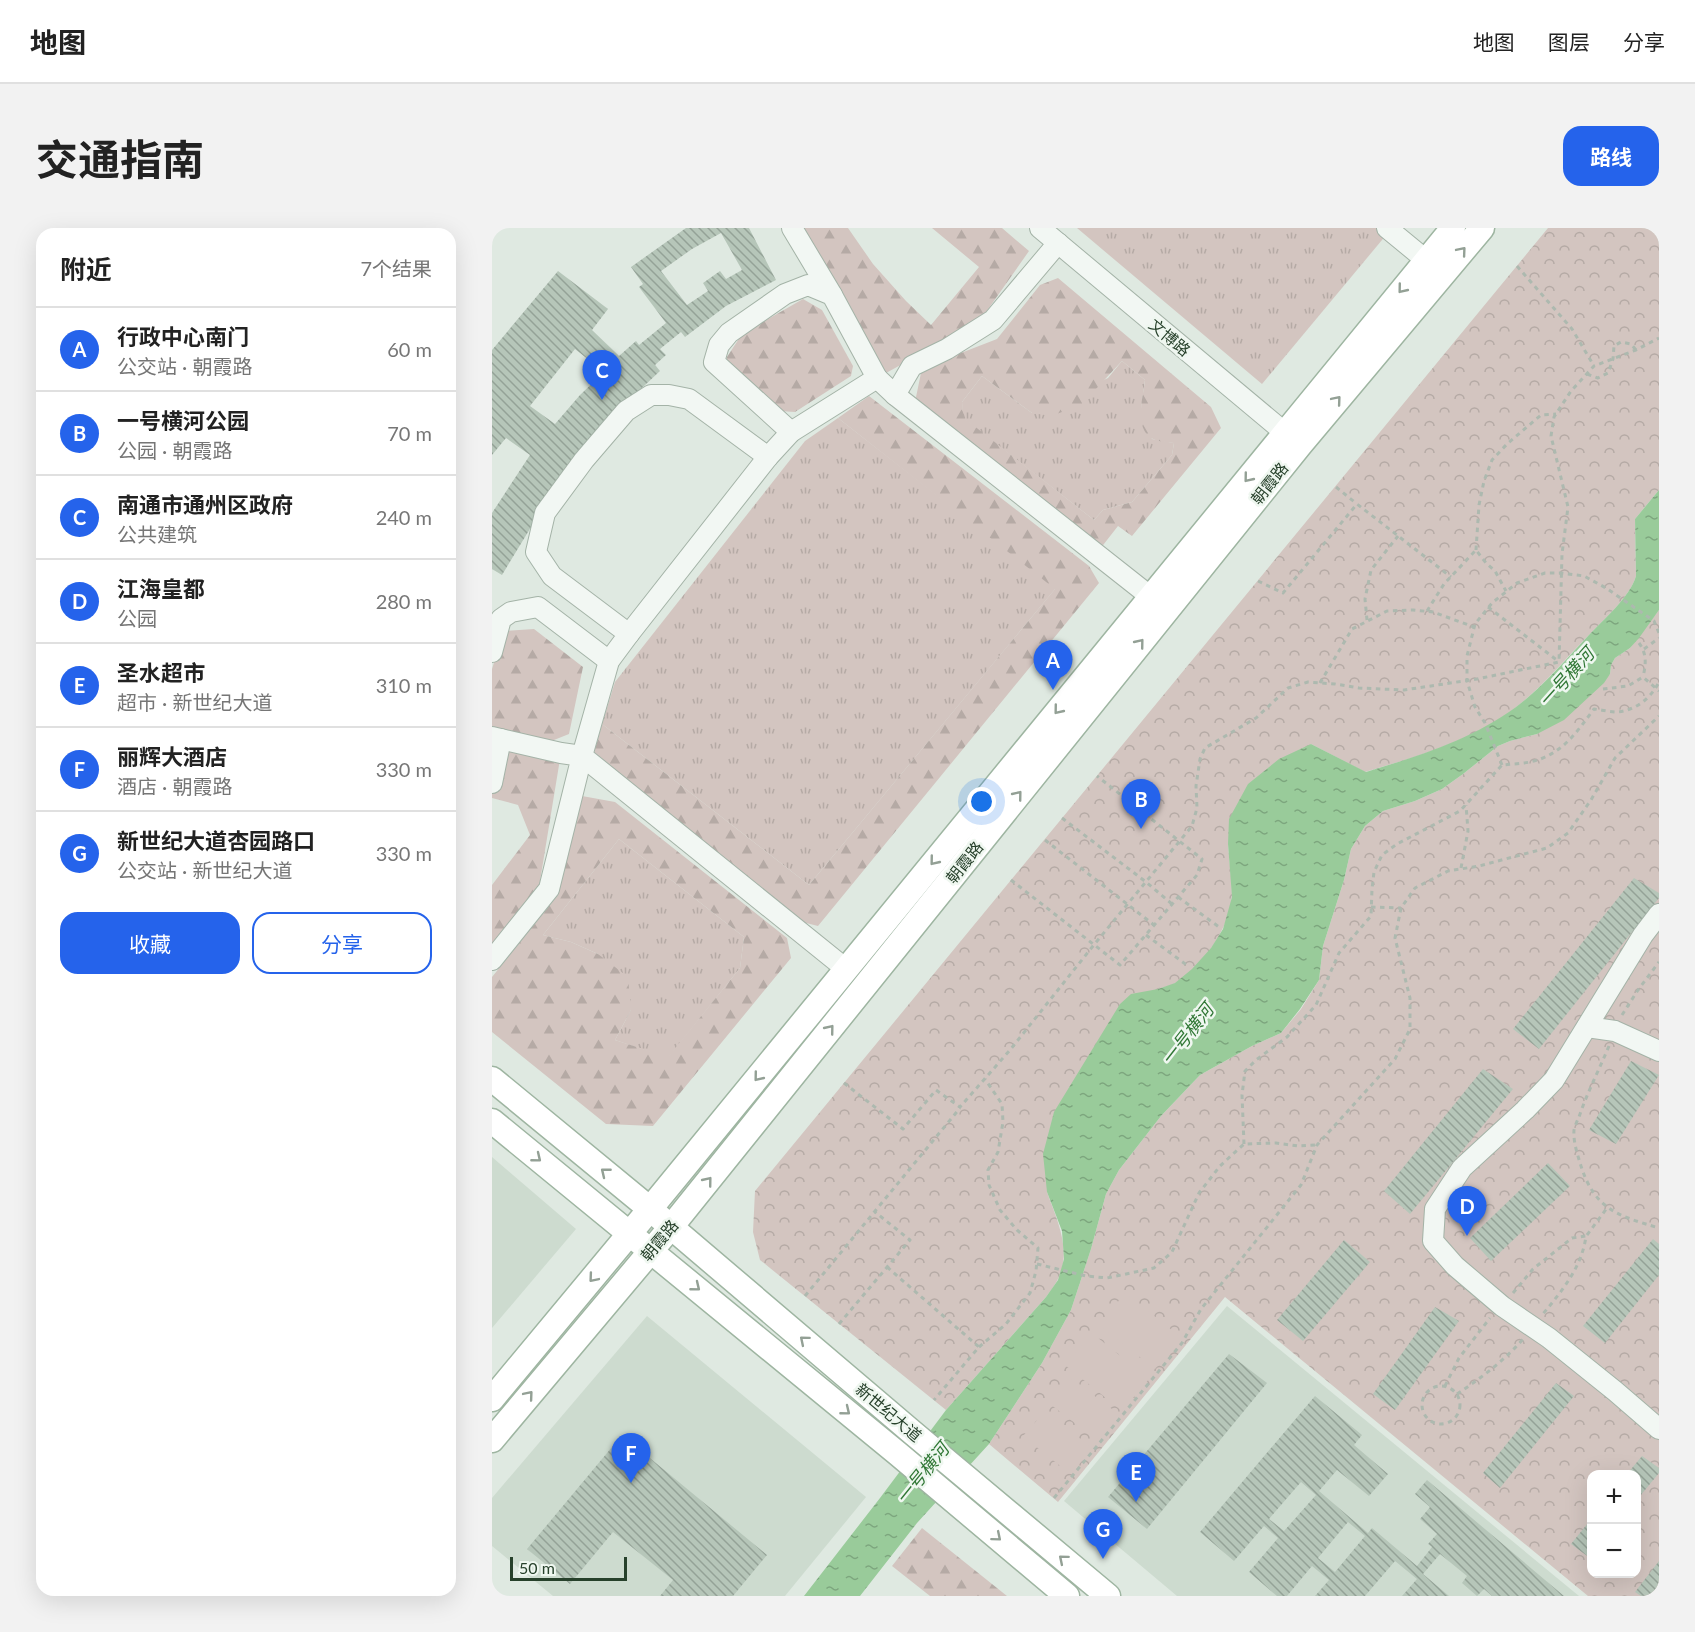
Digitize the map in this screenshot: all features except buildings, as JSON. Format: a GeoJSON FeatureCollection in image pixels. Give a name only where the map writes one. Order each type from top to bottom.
{"type":"FeatureCollection","features":[{"type":"Feature","properties":{"kind":"main road","name":"朝霞路"},"geometry":{"type":"LineString","coordinates":[[492,1440],[671,1227],[1292,439],[1453,228]]}},
{"type":"Feature","properties":{"kind":"main road","name":"朝霞路"},"geometry":{"type":"LineString","coordinates":[[492,1399],[1150,597],[1482,228]]}},
{"type":"Feature","properties":{"kind":"main road"},"geometry":{"type":"LineString","coordinates":[[492,1079],[650,1209]]}},
{"type":"Feature","properties":{"kind":"main road"},"geometry":{"type":"LineString","coordinates":[[492,1121],[630,1233]]}},
{"type":"Feature","properties":{"kind":"main road","name":"新世纪大道"},"geometry":{"type":"LineString","coordinates":[[650,1209],[1108,1596]]}},
{"type":"Feature","properties":{"kind":"main road","name":"新世纪大道"},"geometry":{"type":"LineString","coordinates":[[630,1233],[1067,1596]]}},
{"type":"Feature","properties":{"kind":"street"},"geometry":{"type":"LineString","coordinates":[[792,228],[832,294],[877,378],[895,395],[1150,597]]}},
{"type":"Feature","properties":{"kind":"street","name":"文博路"},"geometry":{"type":"LineString","coordinates":[[1040,228],[1292,439]]}},
{"type":"Feature","properties":{"kind":"street"},"geometry":{"type":"LineString","coordinates":[[1387,228],[1443,274]]}},
{"type":"Feature","properties":{"kind":"street"},"geometry":{"type":"LineString","coordinates":[[895,395],[912,366],[947,349],[993,320],[1058,243]]}},
{"type":"Feature","properties":{"kind":"street"},"geometry":{"type":"LineString","coordinates":[[791,432],[714,362],[719,345],[729,333],[785,294],[808,285],[832,294]]}},
{"type":"Feature","properties":{"kind":"street"},"geometry":{"type":"LineString","coordinates":[[492,960],[549,889],[582,756],[609,661],[768,457],[791,432],[877,378]]}},
{"type":"Feature","properties":{"kind":"street"},"geometry":{"type":"LineString","coordinates":[[629,634],[552,576],[536,552],[545,513],[584,460],[626,411],[651,395],[669,395],[689,399],[768,457]]}},
{"type":"Feature","properties":{"kind":"street"},"geometry":{"type":"LineString","coordinates":[[492,652],[501,619],[511,612],[538,607],[609,661]]}},
{"type":"Feature","properties":{"kind":"street"},"geometry":{"type":"LineString","coordinates":[[492,783],[496,738],[582,756],[846,969]]}},
{"type":"Feature","properties":{"kind":"street"},"geometry":{"type":"LineString","coordinates":[[1659,914],[1643,935],[1554,1080],[1462,1168],[1436,1209],[1433,1241],[1455,1266],[1502,1306],[1549,1338],[1659,1429]]}},
{"type":"Feature","properties":{"kind":"street"},"geometry":{"type":"LineString","coordinates":[[1587,1027],[1615,1031],[1659,1051]]}},
{"type":"Feature","properties":{"kind":"path"},"geometry":{"type":"LineString","coordinates":[[1517,266],[1572,329],[1594,366]]}},
{"type":"Feature","properties":{"kind":"path"},"geometry":{"type":"LineString","coordinates":[[1559,662],[1562,573],[1568,507],[1551,436],[1554,417],[1571,391],[1594,366],[1636,350],[1659,338]]}},
{"type":"Feature","properties":{"kind":"path"},"geometry":{"type":"LineString","coordinates":[[1587,374],[1598,378],[1608,373],[1613,359],[1614,346],[1621,342],[1631,344],[1636,350]]}},
{"type":"Feature","properties":{"kind":"path"},"geometry":{"type":"LineString","coordinates":[[1427,611],[1444,584],[1476,550],[1479,505],[1484,481],[1492,460],[1541,415],[1556,414]]}},
{"type":"Feature","properties":{"kind":"path"},"geometry":{"type":"LineString","coordinates":[[1336,487],[1451,577]]}},
{"type":"Feature","properties":{"kind":"path"},"geometry":{"type":"LineString","coordinates":[[1258,581],[1283,593],[1357,504]]}},
{"type":"Feature","properties":{"kind":"path"},"geometry":{"type":"LineString","coordinates":[[1367,620],[1365,599],[1371,570],[1399,536]]}},
{"type":"Feature","properties":{"kind":"path"},"geometry":{"type":"LineString","coordinates":[[1476,550],[1495,571],[1506,591]]}},
{"type":"Feature","properties":{"kind":"path"},"geometry":{"type":"LineString","coordinates":[[1502,765],[1497,749],[1475,706],[1467,681],[1467,656],[1474,627],[1488,607],[1506,591],[1517,583],[1545,573],[1584,576],[1654,621],[1659,633]]}},
{"type":"Feature","properties":{"kind":"path"},"geometry":{"type":"LineString","coordinates":[[1488,607],[1559,662]]}},
{"type":"Feature","properties":{"kind":"path"},"geometry":{"type":"LineString","coordinates":[[1320,682],[1352,629],[1387,611],[1433,612],[1474,627]]}},
{"type":"Feature","properties":{"kind":"path"},"geometry":{"type":"LineString","coordinates":[[1644,649],[1659,638]]}},
{"type":"Feature","properties":{"kind":"path"},"geometry":{"type":"LineString","coordinates":[[1603,689],[1628,686],[1642,677],[1646,663],[1644,649],[1639,643]]}},
{"type":"Feature","properties":{"kind":"path"},"geometry":{"type":"LineString","coordinates":[[805,1296],[1192,826],[1197,808],[1198,768],[1205,748],[1256,718],[1287,688],[1308,682],[1404,690],[1467,681],[1559,662]]}},
{"type":"Feature","properties":{"kind":"path"},"geometry":{"type":"LineString","coordinates":[[1642,677],[1657,689]]}},
{"type":"Feature","properties":{"kind":"path"},"geometry":{"type":"LineString","coordinates":[[1244,1144],[1242,1095],[1245,1071],[1287,1037],[1316,1005],[1339,953],[1371,916],[1374,872],[1382,855],[1397,844],[1460,811],[1502,765],[1530,762],[1552,754],[1567,744],[1594,709],[1618,712],[1639,706],[1657,689],[1659,682]]}},
{"type":"Feature","properties":{"kind":"path"},"geometry":{"type":"LineString","coordinates":[[1054,1498],[1182,1343],[1201,1310],[1301,1185],[1317,1145],[1395,1059],[1410,1029],[1410,998],[1395,938],[1401,908],[1415,888],[1448,871],[1479,866],[1547,848],[1568,833],[1591,800],[1615,758],[1659,716]]}},
{"type":"Feature","properties":{"kind":"path"},"geometry":{"type":"LineString","coordinates":[[1011,880],[1120,965],[1197,875],[1202,859],[1097,776]]}},
{"type":"Feature","properties":{"kind":"path"},"geometry":{"type":"LineString","coordinates":[[1461,869],[1468,831],[1466,805]]}},
{"type":"Feature","properties":{"kind":"path"},"geometry":{"type":"LineString","coordinates":[[1062,818],[1172,904]]}},
{"type":"Feature","properties":{"kind":"path"},"geometry":{"type":"LineString","coordinates":[[1045,840],[1154,925]]}},
{"type":"Feature","properties":{"kind":"path"},"geometry":{"type":"LineString","coordinates":[[1178,897],[1219,927]]}},
{"type":"Feature","properties":{"kind":"path"},"geometry":{"type":"LineString","coordinates":[[1371,907],[1401,908]]}},
{"type":"Feature","properties":{"kind":"path"},"geometry":{"type":"LineString","coordinates":[[1146,935],[1188,966]]}},
{"type":"Feature","properties":{"kind":"path"},"geometry":{"type":"LineString","coordinates":[[1659,962],[1621,1017],[1584,1100],[1574,1131],[1583,1173],[1595,1196],[1607,1208],[1622,1216],[1659,1227]]}},
{"type":"Feature","properties":{"kind":"path"},"geometry":{"type":"LineString","coordinates":[[934,1400],[979,1347],[1006,1324],[1030,1293],[1037,1264],[1038,1248],[1017,1230],[1000,1210],[989,1185],[988,1170],[998,1152],[1003,1122],[1002,1104],[985,1079]]}},
{"type":"Feature","properties":{"kind":"path"},"geometry":{"type":"LineString","coordinates":[[844,1083],[903,1129],[936,1090],[960,1107]]}},
{"type":"Feature","properties":{"kind":"path"},"geometry":{"type":"LineString","coordinates":[[1037,1264],[1086,1276],[1107,1278],[1154,1268],[1172,1252],[1199,1193],[1220,1166],[1244,1144],[1317,1145]]}},
{"type":"Feature","properties":{"kind":"path"},"geometry":{"type":"LineString","coordinates":[[1586,1236],[1607,1208]]}},
{"type":"Feature","properties":{"kind":"path"},"geometry":{"type":"LineString","coordinates":[[839,1324],[910,1240],[875,1212]]}},
{"type":"Feature","properties":{"kind":"path"},"geometry":{"type":"LineString","coordinates":[[887,1267],[979,1347]]}},
{"type":"Feature","properties":{"kind":"path"},"geometry":{"type":"LineString","coordinates":[[1445,1386],[1457,1394],[1461,1407],[1455,1419],[1449,1423],[1430,1421],[1425,1417],[1423,1397],[1432,1388],[1445,1386]]}},
{"type":"Feature","properties":{"kind":"shaded area"},"geometry":{"type":"Polygon","coordinates":[[[492,1157],[576,1229],[492,1328],[492,1157]]]}},
{"type":"Feature","properties":{"kind":"shaded area"},"geometry":{"type":"Polygon","coordinates":[[[1227,1306],[1579,1596],[1177,1596],[1064,1501],[1227,1306]]]}},
{"type":"Feature","properties":{"kind":"shaded area"},"geometry":{"type":"Polygon","coordinates":[[[647,1316],[866,1497],[785,1596],[553,1596],[492,1546],[492,1498],[647,1316]]]}},
{"type":"Feature","properties":{"kind":"green space"},"geometry":{"type":"Polygon","coordinates":[[[792,228],[848,228],[873,264],[931,325],[979,267],[932,228],[1002,228],[1029,251],[984,315],[944,341],[877,378],[792,228]]]}},
{"type":"Feature","properties":{"kind":"green space"},"geometry":{"type":"Polygon","coordinates":[[[1077,228],[1392,228],[1262,384],[1077,228]]]}},
{"type":"Feature","properties":{"kind":"green space"},"geometry":{"type":"Polygon","coordinates":[[[1548,228],[1659,228],[1659,490],[1635,519],[1636,576],[1633,584],[1615,608],[1546,680],[1520,704],[1485,728],[1426,753],[1365,772],[1311,744],[1228,844],[1232,895],[1221,933],[1205,957],[1186,976],[1176,983],[1158,989],[1047,1192],[1064,1247],[1062,1270],[1057,1281],[1046,1297],[946,1410],[760,1260],[753,1232],[755,1191],[1548,228]]]}},
{"type":"Feature","properties":{"kind":"green space"},"geometry":{"type":"Polygon","coordinates":[[[1058,278],[1211,407],[1221,428],[1132,536],[1118,526],[1100,549],[915,402],[921,373],[948,358],[997,339],[1040,285],[1058,278]],[[1122,361],[1081,405],[1051,416],[1032,413],[982,376],[962,402],[964,418],[1094,520],[1103,510],[1132,502],[1172,455],[1174,443],[1151,438],[1143,426],[1141,411],[1145,380],[1122,361]]]}},
{"type":"Feature","properties":{"kind":"green space"},"geometry":{"type":"Polygon","coordinates":[[[803,299],[822,310],[853,366],[851,376],[795,412],[779,411],[726,365],[727,357],[742,334],[803,299]]]}},
{"type":"Feature","properties":{"kind":"green space"},"geometry":{"type":"Polygon","coordinates":[[[1122,361],[1145,380],[1141,409],[1152,439],[1174,443],[1172,455],[1132,502],[1103,510],[1094,520],[963,418],[962,402],[982,376],[1032,413],[1108,378],[1122,361]]]}},
{"type":"Feature","properties":{"kind":"green space"},"geometry":{"type":"Polygon","coordinates":[[[869,396],[1089,566],[1099,583],[818,926],[802,922],[593,756],[602,724],[809,885],[1055,589],[838,418],[869,396]]]}},
{"type":"Feature","properties":{"kind":"green space"},"geometry":{"type":"Polygon","coordinates":[[[838,418],[1056,588],[809,885],[602,724],[615,682],[805,441],[838,418]]]}},
{"type":"Feature","properties":{"kind":"green space"},"geometry":{"type":"Polygon","coordinates":[[[1659,610],[1659,1596],[1588,1596],[1225,1297],[1058,1502],[989,1444],[1042,1363],[1071,1310],[1106,1194],[1119,1170],[1161,1116],[1200,1075],[1252,1046],[1281,1033],[1301,1009],[1319,980],[1323,946],[1344,880],[1351,849],[1365,826],[1383,811],[1415,801],[1442,789],[1498,746],[1537,734],[1610,674],[1615,658],[1630,648],[1659,610]]]}},
{"type":"Feature","properties":{"kind":"green space"},"geometry":{"type":"Polygon","coordinates":[[[534,629],[583,667],[569,734],[549,742],[492,727],[492,669],[504,631],[534,629]]]}},
{"type":"Feature","properties":{"kind":"green space"},"geometry":{"type":"Polygon","coordinates":[[[492,737],[561,753],[539,887],[492,944],[492,885],[530,835],[518,805],[492,798],[492,737]]]}},
{"type":"Feature","properties":{"kind":"green space"},"geometry":{"type":"Polygon","coordinates":[[[582,796],[615,802],[787,938],[791,958],[653,1126],[606,1124],[492,1032],[492,977],[558,895],[582,796]],[[619,839],[543,935],[571,942],[598,954],[628,977],[631,1010],[615,1040],[668,1057],[740,968],[744,937],[619,839]]]}},
{"type":"Feature","properties":{"kind":"green space"},"geometry":{"type":"Polygon","coordinates":[[[619,839],[744,937],[740,968],[668,1058],[615,1040],[631,1010],[598,954],[571,942],[543,935],[619,839]]]}},
{"type":"Feature","properties":{"kind":"green space"},"geometry":{"type":"Polygon","coordinates":[[[1125,1293],[1182,1338],[1155,1369],[1099,1325],[1125,1293]]]}},
{"type":"Feature","properties":{"kind":"green space"},"geometry":{"type":"Polygon","coordinates":[[[1092,1333],[1149,1379],[1122,1411],[1065,1365],[1092,1333]]]}},
{"type":"Feature","properties":{"kind":"green space"},"geometry":{"type":"Polygon","coordinates":[[[1072,1379],[1120,1415],[1098,1441],[1050,1404],[1072,1379]]]}},
{"type":"Feature","properties":{"kind":"green space"},"geometry":{"type":"Polygon","coordinates":[[[1045,1411],[1093,1449],[1070,1474],[1023,1436],[1045,1411]]]}},
{"type":"Feature","properties":{"kind":"green space"},"geometry":{"type":"Polygon","coordinates":[[[922,1528],[1007,1596],[930,1596],[892,1566],[922,1528]]]}},
{"type":"Feature","properties":{"kind":"water","name":"一号横河"},"geometry":{"type":"Polygon","coordinates":[[[1659,490],[1659,610],[1639,638],[1630,648],[1615,658],[1610,674],[1604,683],[1564,720],[1537,734],[1498,746],[1442,789],[1415,801],[1383,811],[1365,826],[1351,849],[1344,880],[1323,946],[1319,980],[1281,1033],[1252,1046],[1200,1075],[1161,1116],[1119,1170],[1106,1194],[1071,1310],[1042,1363],[989,1444],[917,1523],[860,1596],[804,1596],[946,1410],[1046,1297],[1058,1280],[1064,1259],[1062,1231],[1047,1192],[1043,1154],[1054,1112],[1120,1004],[1131,994],[1175,983],[1192,969],[1211,948],[1223,929],[1232,897],[1228,844],[1229,819],[1248,784],[1279,759],[1311,744],[1366,772],[1462,738],[1499,719],[1516,707],[1554,673],[1628,592],[1636,576],[1635,519],[1659,490]]]}},
{"type":"Feature","properties":{"kind":"place","name":"南通市通州区政府"},"geometry":{"type":"Point","coordinates":[602,400]}},
{"type":"Feature","properties":{"kind":"place","name":"行政中心南门"},"geometry":{"type":"Point","coordinates":[1053,690]}},
{"type":"Feature","properties":{"kind":"place","name":"一号横河公园"},"geometry":{"type":"Point","coordinates":[1141,829]}},
{"type":"Feature","properties":{"kind":"place","name":"江海皇都"},"geometry":{"type":"Point","coordinates":[1467,1236]}},
{"type":"Feature","properties":{"kind":"place","name":"丽辉大酒店"},"geometry":{"type":"Point","coordinates":[631,1483]}},
{"type":"Feature","properties":{"kind":"place","name":"圣水超市"},"geometry":{"type":"Point","coordinates":[1136,1502]}},
{"type":"Feature","properties":{"kind":"place","name":"新世纪大道杏园路口"},"geometry":{"type":"Point","coordinates":[1103,1559]}}]}
